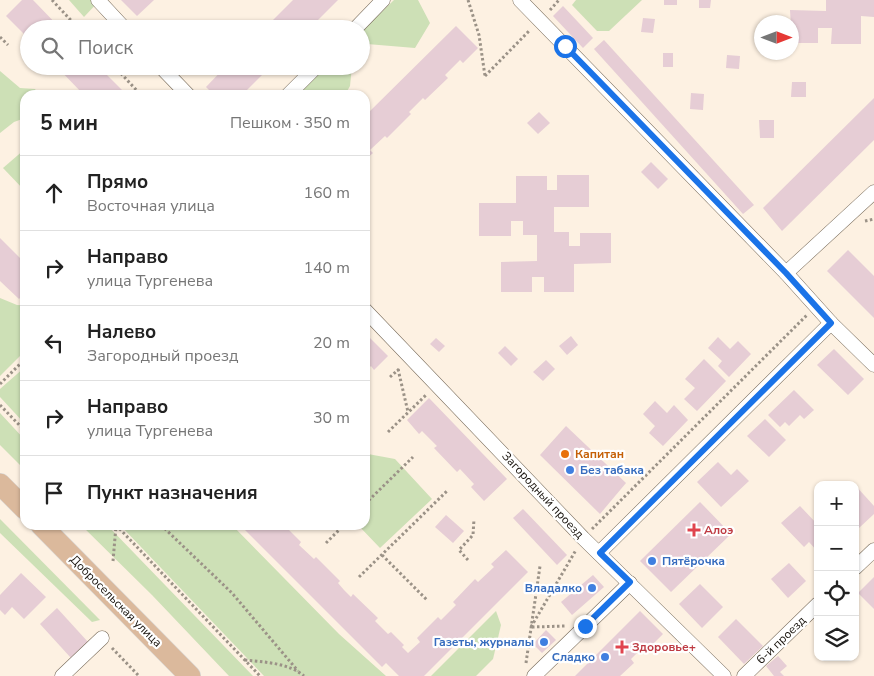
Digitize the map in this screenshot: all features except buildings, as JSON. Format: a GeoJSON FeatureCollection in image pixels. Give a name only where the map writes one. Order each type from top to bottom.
{"type":"FeatureCollection","features":[{"type":"Feature","properties":{"kind":"main road"},"geometry":{"type":"LineString","coordinates":[[0,484],[20,504]]}},
{"type":"Feature","properties":{"kind":"main road","name":"Добросельская улица"},"geometry":{"type":"LineString","coordinates":[[46,530],[190,676]]}},
{"type":"Feature","properties":{"kind":"street"},"geometry":{"type":"LineString","coordinates":[[98,0],[117,20]]}},
{"type":"Feature","properties":{"kind":"street"},"geometry":{"type":"LineString","coordinates":[[363,20],[383,0]]}},
{"type":"Feature","properties":{"kind":"street"},"geometry":{"type":"LineString","coordinates":[[520,0],[786,273],[831,323],[874,365]]}},
{"type":"Feature","properties":{"kind":"street"},"geometry":{"type":"LineString","coordinates":[[169,75],[183,90]]}},
{"type":"Feature","properties":{"kind":"street"},"geometry":{"type":"LineString","coordinates":[[293,90],[308,75]]}},
{"type":"Feature","properties":{"kind":"street"},"geometry":{"type":"LineString","coordinates":[[786,273],[874,192]]}},
{"type":"Feature","properties":{"kind":"street","name":"Загородный проезд"},"geometry":{"type":"LineString","coordinates":[[370,315],[583,538],[724,676]]}},
{"type":"Feature","properties":{"kind":"street"},"geometry":{"type":"LineString","coordinates":[[600,553],[831,323]]}},
{"type":"Feature","properties":{"kind":"street"},"geometry":{"type":"LineString","coordinates":[[859,564],[874,550]]}},
{"type":"Feature","properties":{"kind":"street"},"geometry":{"type":"LineString","coordinates":[[530,671],[585,626],[630,582]]}},
{"type":"Feature","properties":{"kind":"street","name":"6-й проезд"},"geometry":{"type":"LineString","coordinates":[[744,676],[814,608]]}},
{"type":"Feature","properties":{"kind":"street"},"geometry":{"type":"LineString","coordinates":[[62,676],[102,638]]}},
{"type":"Feature","properties":{"kind":"path"},"geometry":{"type":"LineString","coordinates":[[52,0],[71,20]]}},
{"type":"Feature","properties":{"kind":"path"},"geometry":{"type":"LineString","coordinates":[[468,0],[479,35],[484,76],[540,20]]}},
{"type":"Feature","properties":{"kind":"path"},"geometry":{"type":"LineString","coordinates":[[0,37],[8,45]]}},
{"type":"Feature","properties":{"kind":"path"},"geometry":{"type":"LineString","coordinates":[[122,75],[136,90]]}},
{"type":"Feature","properties":{"kind":"path"},"geometry":{"type":"LineString","coordinates":[[531,627],[583,538],[816,306]]}},
{"type":"Feature","properties":{"kind":"path"},"geometry":{"type":"LineString","coordinates":[[0,384],[20,366]]}},
{"type":"Feature","properties":{"kind":"path"},"geometry":{"type":"LineString","coordinates":[[398,369],[408,412]]}},
{"type":"Feature","properties":{"kind":"path"},"geometry":{"type":"LineString","coordinates":[[388,432],[437,385]]}},
{"type":"Feature","properties":{"kind":"path"},"geometry":{"type":"LineString","coordinates":[[0,405],[20,426]]}},
{"type":"Feature","properties":{"kind":"path"},"geometry":{"type":"LineString","coordinates":[[370,499],[413,457]]}},
{"type":"Feature","properties":{"kind":"path"},"geometry":{"type":"LineString","coordinates":[[359,577],[447,491]]}},
{"type":"Feature","properties":{"kind":"path"},"geometry":{"type":"LineString","coordinates":[[468,560],[459,550],[473,535],[474,519]]}},
{"type":"Feature","properties":{"kind":"path"},"geometry":{"type":"LineString","coordinates":[[113,561],[116,530]]}},
{"type":"Feature","properties":{"kind":"path"},"geometry":{"type":"LineString","coordinates":[[121,530],[260,676]]}},
{"type":"Feature","properties":{"kind":"path"},"geometry":{"type":"LineString","coordinates":[[166,530],[232,593],[304,676]]}},
{"type":"Feature","properties":{"kind":"path"},"geometry":{"type":"LineString","coordinates":[[326,543],[339,530]]}},
{"type":"Feature","properties":{"kind":"path"},"geometry":{"type":"LineString","coordinates":[[382,555],[427,600]]}},
{"type":"Feature","properties":{"kind":"path"},"geometry":{"type":"LineString","coordinates":[[530,671],[531,627],[540,566]]}},
{"type":"Feature","properties":{"kind":"path"},"geometry":{"type":"LineString","coordinates":[[531,627],[585,626]]}},
{"type":"Feature","properties":{"kind":"path"},"geometry":{"type":"LineString","coordinates":[[102,638],[139,676]]}},
{"type":"Feature","properties":{"kind":"path"},"geometry":{"type":"LineString","coordinates":[[245,660],[269,662],[298,671]]}},
{"type":"Feature","properties":{"kind":"green space"},"geometry":{"type":"Polygon","coordinates":[[[69,0],[100,0],[84,17],[69,0]]]}},
{"type":"Feature","properties":{"kind":"green space"},"geometry":{"type":"Polygon","coordinates":[[[394,0],[418,0],[430,23],[415,48],[370,44],[370,23],[394,0]]]}},
{"type":"Feature","properties":{"kind":"green space"},"geometry":{"type":"Polygon","coordinates":[[[576,0],[642,0],[609,31],[597,31],[572,5],[576,0]]]}},
{"type":"Feature","properties":{"kind":"green space"},"geometry":{"type":"Polygon","coordinates":[[[0,71],[20,88],[36,90],[20,90],[20,120],[0,133],[0,71]]]}},
{"type":"Feature","properties":{"kind":"green space"},"geometry":{"type":"Polygon","coordinates":[[[318,75],[351,75],[348,90],[302,90],[318,75]]]}},
{"type":"Feature","properties":{"kind":"green space"},"geometry":{"type":"Polygon","coordinates":[[[20,153],[20,186],[3,168],[20,153]]]}},
{"type":"Feature","properties":{"kind":"green space"},"geometry":{"type":"Polygon","coordinates":[[[0,298],[20,305],[20,356],[0,376],[0,298]]]}},
{"type":"Feature","properties":{"kind":"green space"},"geometry":{"type":"Polygon","coordinates":[[[20,371],[20,419],[0,397],[0,389],[20,371]]]}},
{"type":"Feature","properties":{"kind":"green space"},"geometry":{"type":"Polygon","coordinates":[[[0,413],[20,435],[20,465],[0,445],[0,413]]]}},
{"type":"Feature","properties":{"kind":"green space"},"geometry":{"type":"Polygon","coordinates":[[[370,454],[395,459],[432,499],[380,548],[363,530],[370,530],[370,454]]]}},
{"type":"Feature","properties":{"kind":"green space"},"geometry":{"type":"Polygon","coordinates":[[[0,519],[100,620],[92,622],[0,533],[0,519]]]}},
{"type":"Feature","properties":{"kind":"green space"},"geometry":{"type":"Polygon","coordinates":[[[86,530],[112,530],[253,676],[229,676],[152,595],[86,530]]]}},
{"type":"Feature","properties":{"kind":"green space"},"geometry":{"type":"Polygon","coordinates":[[[125,530],[237,530],[339,634],[386,676],[264,676],[125,530]]]}},
{"type":"Feature","properties":{"kind":"green space"},"geometry":{"type":"Polygon","coordinates":[[[496,611],[501,625],[493,659],[476,676],[431,676],[496,611]]]}},
{"type":"Feature","properties":{"kind":"place","name":"Капитан"},"geometry":{"type":"Point","coordinates":[565,454]}},
{"type":"Feature","properties":{"kind":"place","name":"Без табака"},"geometry":{"type":"Point","coordinates":[570,470]}},
{"type":"Feature","properties":{"kind":"place","name":"Алоэ"},"geometry":{"type":"Point","coordinates":[694,530]}},
{"type":"Feature","properties":{"kind":"place","name":"Пятёрочка"},"geometry":{"type":"Point","coordinates":[652,561]}},
{"type":"Feature","properties":{"kind":"place","name":"Владалко"},"geometry":{"type":"Point","coordinates":[592,588]}},
{"type":"Feature","properties":{"kind":"place","name":"Газеты, журналы"},"geometry":{"type":"Point","coordinates":[544,642]}},
{"type":"Feature","properties":{"kind":"place","name":"Здоровье+"},"geometry":{"type":"Point","coordinates":[622,647]}},
{"type":"Feature","properties":{"kind":"place","name":"Сладко"},"geometry":{"type":"Point","coordinates":[605,657]}},
{"type":"Feature","properties":{"kind":"route"},"geometry":{"type":"LineString","coordinates":[[565,46],[786,273],[831,323],[600,553],[630,582],[585,626]]}}]}
